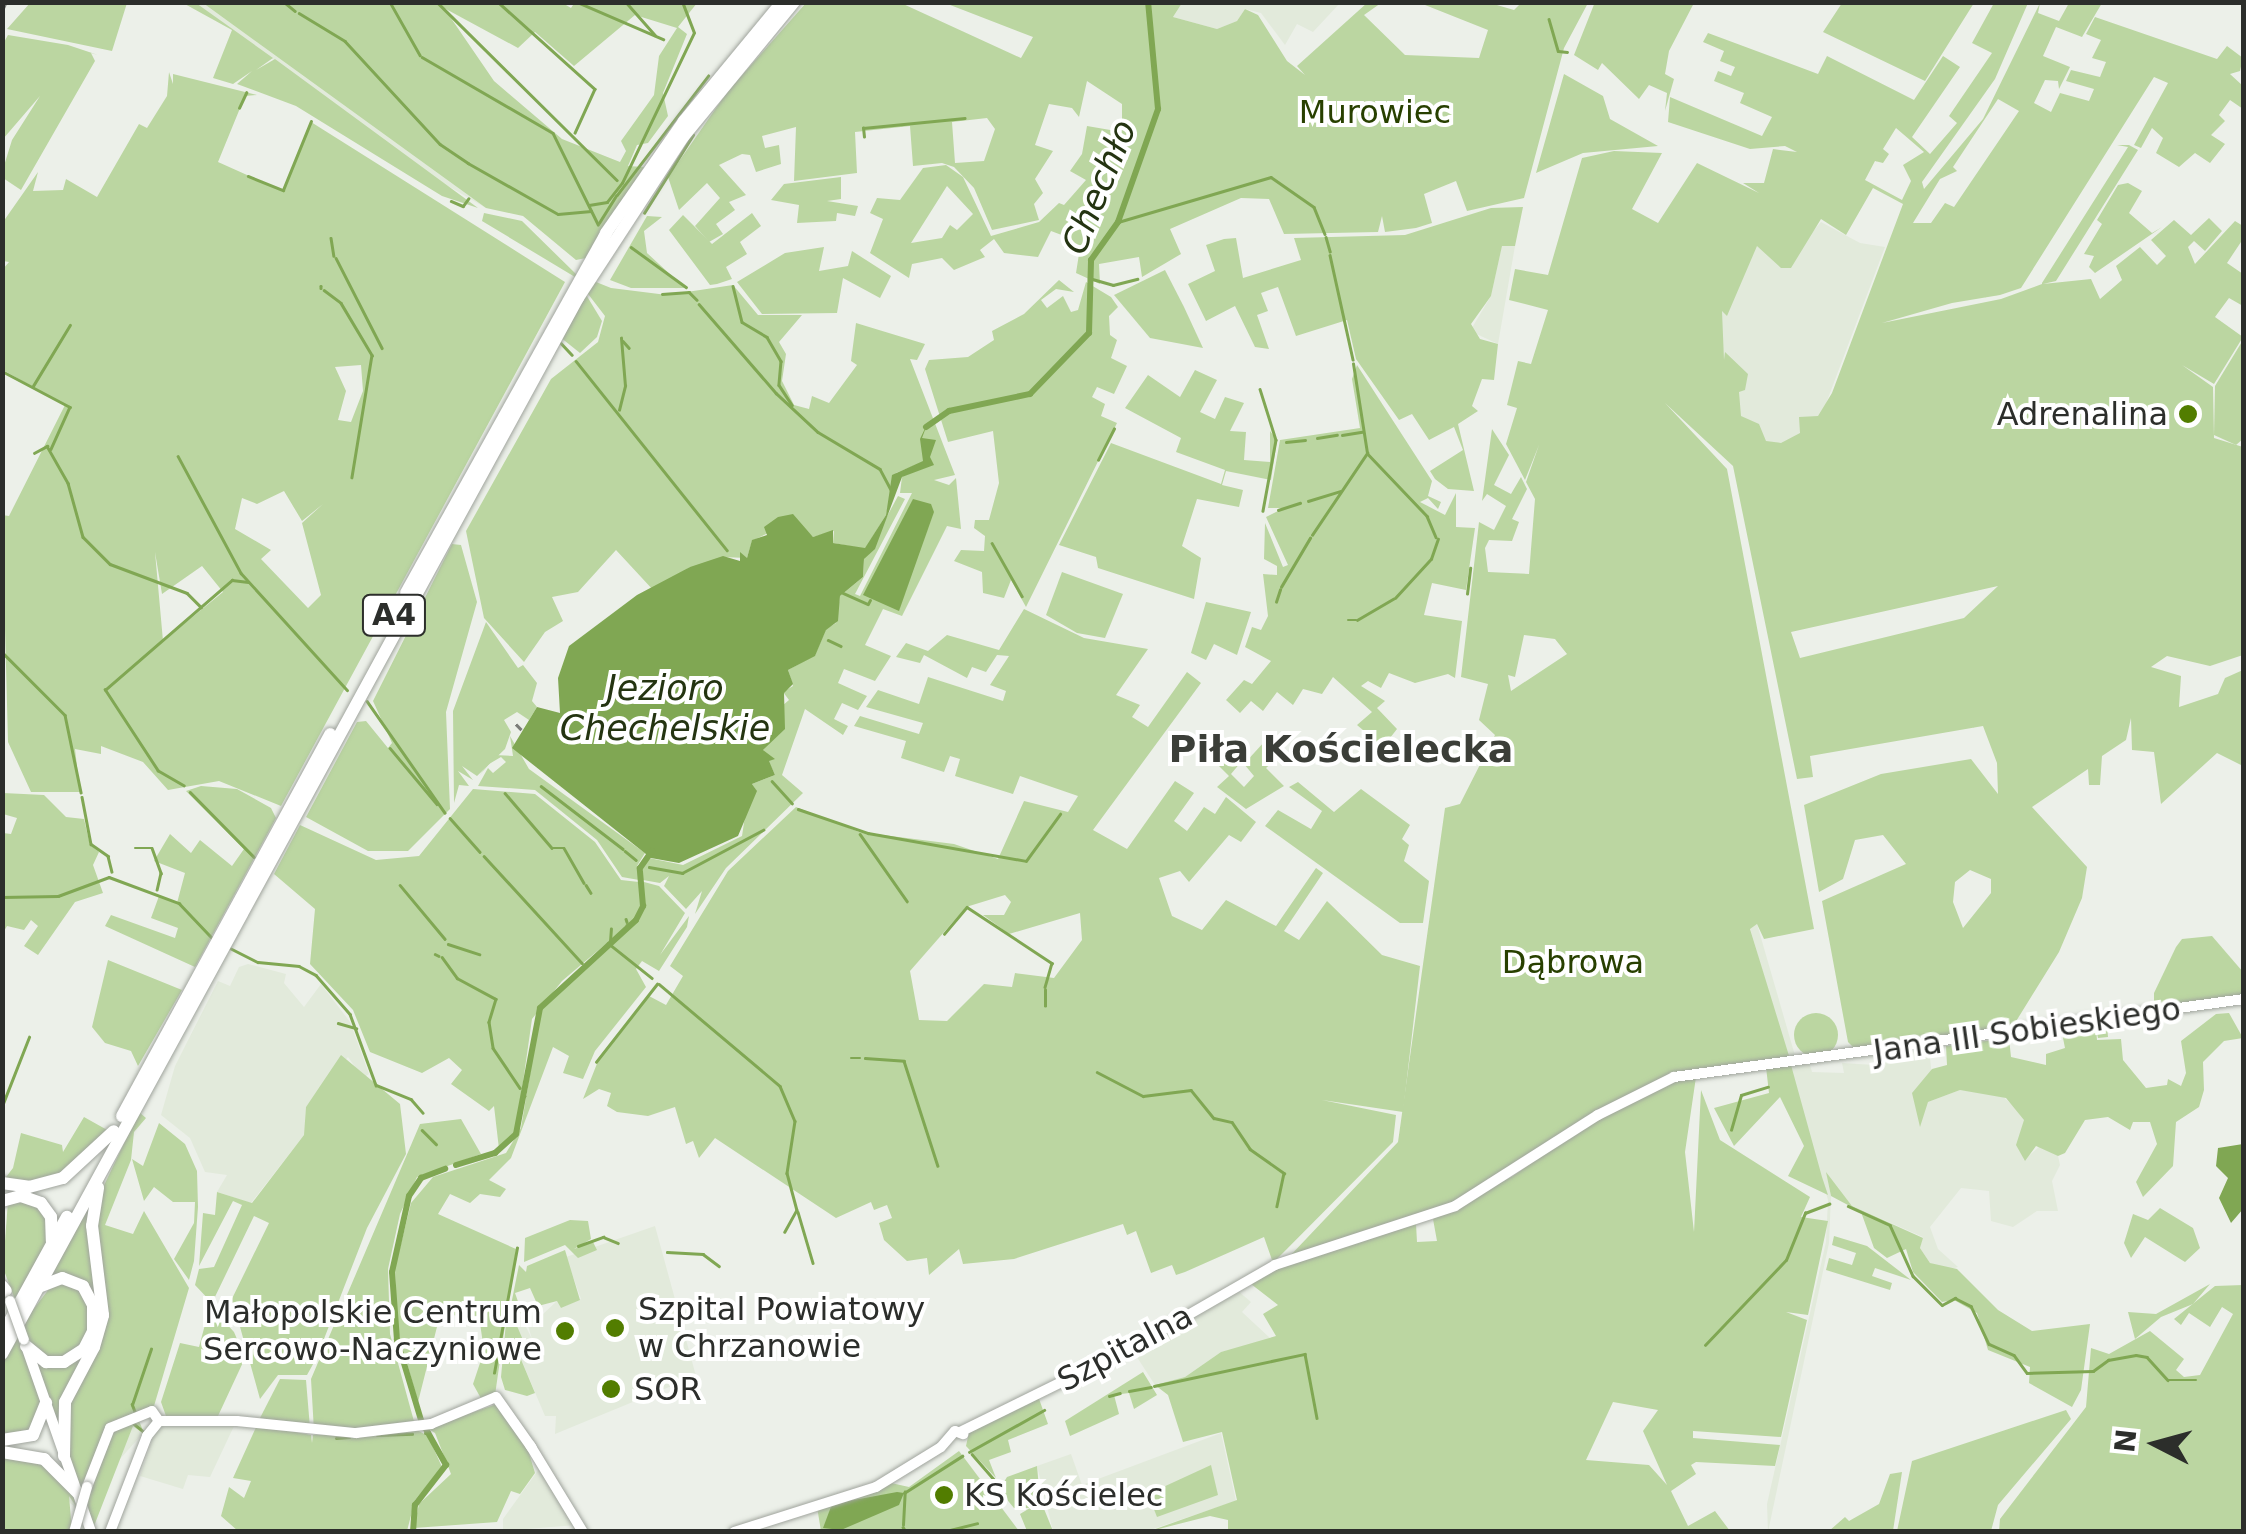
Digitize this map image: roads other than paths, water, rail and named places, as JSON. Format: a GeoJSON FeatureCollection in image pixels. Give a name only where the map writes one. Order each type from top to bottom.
{"type":"FeatureCollection","features":[{"type":"Feature","properties":{"kind":"highway","name":"A4"},"geometry":{"type":"LineString","coordinates":[[2,1354],[165,1054],[220,944],[593,263],[673,135],[782,2]]}},
{"type":"Feature","properties":{"kind":"highway","name":"A4"},"geometry":{"type":"LineString","coordinates":[[593,263],[683,137],[794,2]]}},
{"type":"Feature","properties":{"kind":"highway","name":"A4"},"geometry":{"type":"LineString","coordinates":[[2,1335],[172,1022],[220,944]]}},
{"type":"Feature","properties":{"kind":"highway","name":"A4"},"geometry":{"type":"LineString","coordinates":[[165,1054],[172,1022]]}},
{"type":"Feature","properties":{"kind":"highway"},"geometry":{"type":"LineString","coordinates":[[2,1183],[39,1186],[63,1178],[114,1131]]}},
{"type":"Feature","properties":{"kind":"highway"},"geometry":{"type":"LineString","coordinates":[[64,1456],[65,1402],[94,1347],[103,1316],[92,1219],[105,1165]]}},
{"type":"Feature","properties":{"kind":"highway"},"geometry":{"type":"LineString","coordinates":[[2,1202],[28,1197],[46,1209],[53,1227],[47,1253]]}},
{"type":"Feature","properties":{"kind":"highway"},"geometry":{"type":"LineString","coordinates":[[25,1343],[40,1359],[64,1362],[84,1349],[94,1328],[92,1300],[77,1282],[58,1278],[38,1288]]}},
{"type":"Feature","properties":{"kind":"highway"},"geometry":{"type":"LineString","coordinates":[[2,1440],[33,1435],[46,1403]]}},
{"type":"Feature","properties":{"kind":"highway"},"geometry":{"type":"LineString","coordinates":[[2,1452],[44,1458],[82,1490]]}},
{"type":"Feature","properties":{"kind":"main road","name":"Jana III Sobieskiego"},"geometry":{"type":"LineString","coordinates":[[1598,1115],[1674,1077],[2244,999]]}},
{"type":"Feature","properties":{"kind":"main road","name":"Szpitalna"},"geometry":{"type":"LineString","coordinates":[[734,1532],[820,1500],[876,1487],[974,1427],[1275,1265],[1432,1218],[1598,1115]]}},
{"type":"Feature","properties":{"kind":"main road"},"geometry":{"type":"LineString","coordinates":[[5,1289],[64,1456],[82,1490],[89,1527]]}},
{"type":"Feature","properties":{"kind":"main road"},"geometry":{"type":"LineString","coordinates":[[74,1532],[82,1490],[106,1432],[152,1422],[328,1434],[418,1427],[501,1400],[583,1532]]}},
{"type":"Feature","properties":{"kind":"main road"},"geometry":{"type":"LineString","coordinates":[[110,1531],[152,1422]]}},
{"type":"Feature","properties":{"kind":"water","name":"Jezioro Chechelskie"},"geometry":{"type":"Polygon","coordinates":[[[928,422],[922,438],[936,440],[930,457],[934,465],[902,477],[875,549],[864,559],[863,577],[840,596],[838,621],[826,630],[815,656],[788,670],[793,684],[784,693],[785,729],[763,750],[775,759],[769,761],[775,775],[752,784],[757,791],[738,836],[679,863],[651,858],[512,748],[537,707],[560,713],[558,678],[569,646],[637,595],[690,567],[723,556],[740,561],[740,552],[747,558],[752,540],[767,535],[764,527],[778,517],[793,514],[813,537],[833,530],[833,543],[865,548],[886,515],[892,475],[923,461],[920,439],[928,422]]]}},
{"type":"Feature","properties":{"kind":"water"},"geometry":{"type":"Polygon","coordinates":[[[913,499],[931,504],[934,512],[899,611],[863,595],[913,499]]]}},
{"type":"Feature","properties":{"kind":"water"},"geometry":{"type":"Polygon","coordinates":[[[2243,1144],[2243,1209],[2231,1223],[2219,1198],[2228,1178],[2216,1166],[2218,1148],[2243,1144]]]}},
{"type":"Feature","properties":{"kind":"water"},"geometry":{"type":"Polygon","coordinates":[[[904,1493],[899,1505],[841,1530],[823,1528],[832,1504],[904,1493]]]}},
{"type":"Feature","properties":{"kind":"waterway"},"geometry":{"type":"LineString","coordinates":[[284,2],[295,11]]}},
{"type":"Feature","properties":{"kind":"waterway"},"geometry":{"type":"LineString","coordinates":[[390,2],[420,55]]}},
{"type":"Feature","properties":{"kind":"waterway"},"geometry":{"type":"LineString","coordinates":[[437,2],[617,180]]}},
{"type":"Feature","properties":{"kind":"waterway"},"geometry":{"type":"LineString","coordinates":[[498,2],[595,89],[575,133]]}},
{"type":"Feature","properties":{"kind":"waterway"},"geometry":{"type":"LineString","coordinates":[[577,2],[663,39]]}},
{"type":"Feature","properties":{"kind":"waterway"},"geometry":{"type":"LineString","coordinates":[[626,2],[655,35]]}},
{"type":"Feature","properties":{"kind":"waterway"},"geometry":{"type":"LineString","coordinates":[[589,205],[607,202],[622,183],[694,33],[682,2]]}},
{"type":"Feature","properties":{"kind":"waterway","name":"Chechło"},"geometry":{"type":"LineString","coordinates":[[926,427],[949,411],[1030,394],[1089,333],[1091,260],[1118,222],[1158,109],[1148,2]]}},
{"type":"Feature","properties":{"kind":"waterway"},"geometry":{"type":"LineString","coordinates":[[299,13],[345,41],[440,144],[468,163],[558,214],[591,211]]}},
{"type":"Feature","properties":{"kind":"waterway"},"geometry":{"type":"LineString","coordinates":[[1549,19],[1558,51],[1567,52]]}},
{"type":"Feature","properties":{"kind":"waterway"},"geometry":{"type":"LineString","coordinates":[[422,57],[553,133],[598,224]]}},
{"type":"Feature","properties":{"kind":"waterway"},"geometry":{"type":"LineString","coordinates":[[617,195],[708,76]]}},
{"type":"Feature","properties":{"kind":"waterway"},"geometry":{"type":"LineString","coordinates":[[239,108],[246,93]]}},
{"type":"Feature","properties":{"kind":"waterway"},"geometry":{"type":"LineString","coordinates":[[864,137],[863,128],[965,118]]}},
{"type":"Feature","properties":{"kind":"waterway"},"geometry":{"type":"LineString","coordinates":[[248,176],[283,190],[311,121]]}},
{"type":"Feature","properties":{"kind":"waterway"},"geometry":{"type":"LineString","coordinates":[[644,213],[693,135]]}},
{"type":"Feature","properties":{"kind":"waterway"},"geometry":{"type":"LineString","coordinates":[[1118,222],[1271,177],[1314,207],[1325,234]]}},
{"type":"Feature","properties":{"kind":"waterway"},"geometry":{"type":"LineString","coordinates":[[599,223],[616,196]]}},
{"type":"Feature","properties":{"kind":"waterway"},"geometry":{"type":"LineString","coordinates":[[451,201],[463,206],[468,199]]}},
{"type":"Feature","properties":{"kind":"waterway"},"geometry":{"type":"LineString","coordinates":[[1326,237],[1330,251]]}},
{"type":"Feature","properties":{"kind":"waterway"},"geometry":{"type":"LineString","coordinates":[[331,238],[334,256]]}},
{"type":"Feature","properties":{"kind":"waterway"},"geometry":{"type":"LineString","coordinates":[[631,247],[686,287]]}},
{"type":"Feature","properties":{"kind":"waterway"},"geometry":{"type":"LineString","coordinates":[[1330,255],[1353,360]]}},
{"type":"Feature","properties":{"kind":"waterway"},"geometry":{"type":"LineString","coordinates":[[336,258],[382,348]]}},
{"type":"Feature","properties":{"kind":"waterway"},"geometry":{"type":"LineString","coordinates":[[1089,278],[1113,285],[1137,279]]}},
{"type":"Feature","properties":{"kind":"waterway"},"geometry":{"type":"LineString","coordinates":[[733,286],[742,322],[767,337],[781,361],[779,385],[792,405]]}},
{"type":"Feature","properties":{"kind":"waterway"},"geometry":{"type":"LineString","coordinates":[[324,290],[341,303],[372,355],[352,477]]}},
{"type":"Feature","properties":{"kind":"waterway"},"geometry":{"type":"LineString","coordinates":[[662,294],[689,292],[697,300]]}},
{"type":"Feature","properties":{"kind":"waterway"},"geometry":{"type":"LineString","coordinates":[[699,304],[776,393],[818,432],[880,469],[892,492]]}},
{"type":"Feature","properties":{"kind":"waterway"},"geometry":{"type":"LineString","coordinates":[[33,386],[70,325]]}},
{"type":"Feature","properties":{"kind":"waterway"},"geometry":{"type":"LineString","coordinates":[[619,410],[625,386],[621,338]]}},
{"type":"Feature","properties":{"kind":"waterway"},"geometry":{"type":"LineString","coordinates":[[623,341],[629,348]]}},
{"type":"Feature","properties":{"kind":"waterway"},"geometry":{"type":"LineString","coordinates":[[561,343],[572,355]]}},
{"type":"Feature","properties":{"kind":"waterway"},"geometry":{"type":"LineString","coordinates":[[576,361],[727,550]]}},
{"type":"Feature","properties":{"kind":"waterway"},"geometry":{"type":"LineString","coordinates":[[1312,535],[1367,453],[1353,364]]}},
{"type":"Feature","properties":{"kind":"waterway"},"geometry":{"type":"LineString","coordinates":[[2,371],[70,407],[51,449]]}},
{"type":"Feature","properties":{"kind":"waterway"},"geometry":{"type":"LineString","coordinates":[[1260,389],[1276,440],[1263,511]]}},
{"type":"Feature","properties":{"kind":"waterway"},"geometry":{"type":"LineString","coordinates":[[1098,460],[1114,429]]}},
{"type":"Feature","properties":{"kind":"waterway"},"geometry":{"type":"LineString","coordinates":[[1342,435],[1362,432]]}},
{"type":"Feature","properties":{"kind":"waterway"},"geometry":{"type":"LineString","coordinates":[[1317,438],[1337,435]]}},
{"type":"Feature","properties":{"kind":"waterway"},"geometry":{"type":"LineString","coordinates":[[1286,442],[1305,440]]}},
{"type":"Feature","properties":{"kind":"waterway"},"geometry":{"type":"LineString","coordinates":[[34,453],[47,446],[68,483],[83,537],[110,564],[187,593],[201,607]]}},
{"type":"Feature","properties":{"kind":"waterway"},"geometry":{"type":"LineString","coordinates":[[1368,454],[1427,516],[1436,537]]}},
{"type":"Feature","properties":{"kind":"waterway"},"geometry":{"type":"LineString","coordinates":[[178,456],[241,573],[347,690]]}},
{"type":"Feature","properties":{"kind":"waterway"},"geometry":{"type":"LineString","coordinates":[[1308,501],[1341,491]]}},
{"type":"Feature","properties":{"kind":"waterway"},"geometry":{"type":"LineString","coordinates":[[1278,510],[1300,503]]}},
{"type":"Feature","properties":{"kind":"waterway"},"geometry":{"type":"LineString","coordinates":[[1281,587],[1310,538]]}},
{"type":"Feature","properties":{"kind":"waterway"},"geometry":{"type":"LineString","coordinates":[[1395,598],[1431,559],[1438,539]]}},
{"type":"Feature","properties":{"kind":"waterway"},"geometry":{"type":"LineString","coordinates":[[992,543],[1022,596]]}},
{"type":"Feature","properties":{"kind":"waterway"},"geometry":{"type":"LineString","coordinates":[[1467,594],[1470,568]]}},
{"type":"Feature","properties":{"kind":"waterway"},"geometry":{"type":"LineString","coordinates":[[184,786],[158,771],[105,690],[232,580],[248,582]]}},
{"type":"Feature","properties":{"kind":"waterway"},"geometry":{"type":"LineString","coordinates":[[1276,602],[1280,590]]}},
{"type":"Feature","properties":{"kind":"waterway"},"geometry":{"type":"LineString","coordinates":[[843,593],[868,604],[870,600]]}},
{"type":"Feature","properties":{"kind":"waterway"},"geometry":{"type":"LineString","coordinates":[[1357,620],[1393,599]]}},
{"type":"Feature","properties":{"kind":"waterway"},"geometry":{"type":"LineString","coordinates":[[1348,620],[1356,620]]}},
{"type":"Feature","properties":{"kind":"waterway"},"geometry":{"type":"LineString","coordinates":[[828,640],[841,646]]}},
{"type":"Feature","properties":{"kind":"waterway"},"geometry":{"type":"LineString","coordinates":[[2,652],[65,715],[81,792]]}},
{"type":"Feature","properties":{"kind":"waterway"},"geometry":{"type":"LineString","coordinates":[[367,701],[445,813]]}},
{"type":"Feature","properties":{"kind":"waterway"},"geometry":{"type":"LineString","coordinates":[[390,748],[437,804]]}},
{"type":"Feature","properties":{"kind":"waterway"},"geometry":{"type":"LineString","coordinates":[[772,781],[792,803]]}},
{"type":"Feature","properties":{"kind":"waterway"},"geometry":{"type":"LineString","coordinates":[[541,786],[623,849]]}},
{"type":"Feature","properties":{"kind":"waterway"},"geometry":{"type":"LineString","coordinates":[[190,792],[254,857]]}},
{"type":"Feature","properties":{"kind":"waterway"},"geometry":{"type":"LineString","coordinates":[[505,793],[552,848],[564,848],[584,883]]}},
{"type":"Feature","properties":{"kind":"waterway"},"geometry":{"type":"LineString","coordinates":[[82,797],[91,844],[108,856],[112,872]]}},
{"type":"Feature","properties":{"kind":"waterway"},"geometry":{"type":"LineString","coordinates":[[798,809],[868,833],[1026,861],[1060,814]]}},
{"type":"Feature","properties":{"kind":"waterway"},"geometry":{"type":"LineString","coordinates":[[450,818],[480,852]]}},
{"type":"Feature","properties":{"kind":"waterway"},"geometry":{"type":"LineString","coordinates":[[649,867],[682,873],[763,830]]}},
{"type":"Feature","properties":{"kind":"waterway"},"geometry":{"type":"LineString","coordinates":[[860,834],[907,901]]}},
{"type":"Feature","properties":{"kind":"waterway"},"geometry":{"type":"LineString","coordinates":[[135,848],[152,848],[161,873],[157,890]]}},
{"type":"Feature","properties":{"kind":"waterway"},"geometry":{"type":"LineString","coordinates":[[625,851],[636,860]]}},
{"type":"Feature","properties":{"kind":"waterway","name":"Chechło"},"geometry":{"type":"LineString","coordinates":[[456,1165],[495,1153],[516,1134],[540,1008],[636,920],[643,906],[640,868],[652,851]]}},
{"type":"Feature","properties":{"kind":"waterway"},"geometry":{"type":"LineString","coordinates":[[484,856],[582,963]]}},
{"type":"Feature","properties":{"kind":"waterway"},"geometry":{"type":"LineString","coordinates":[[2,897],[58,896],[109,877],[179,903],[214,940]]}},
{"type":"Feature","properties":{"kind":"waterway"},"geometry":{"type":"LineString","coordinates":[[400,885],[445,939]]}},
{"type":"Feature","properties":{"kind":"waterway"},"geometry":{"type":"LineString","coordinates":[[586,885],[591,893]]}},
{"type":"Feature","properties":{"kind":"waterway"},"geometry":{"type":"LineString","coordinates":[[944,934],[967,907],[1052,963],[1045,987]]}},
{"type":"Feature","properties":{"kind":"waterway"},"geometry":{"type":"LineString","coordinates":[[610,942],[611,929]]}},
{"type":"Feature","properties":{"kind":"waterway"},"geometry":{"type":"LineString","coordinates":[[608,943],[652,978]]}},
{"type":"Feature","properties":{"kind":"waterway"},"geometry":{"type":"LineString","coordinates":[[448,944],[479,954]]}},
{"type":"Feature","properties":{"kind":"waterway"},"geometry":{"type":"LineString","coordinates":[[230,948],[258,962],[299,966],[316,975],[350,1014],[376,1085],[411,1099],[423,1113]]}},
{"type":"Feature","properties":{"kind":"waterway"},"geometry":{"type":"LineString","coordinates":[[435,954],[439,956]]}},
{"type":"Feature","properties":{"kind":"waterway"},"geometry":{"type":"LineString","coordinates":[[442,957],[457,978],[496,999],[489,1022],[493,1048],[520,1088]]}},
{"type":"Feature","properties":{"kind":"waterway"},"geometry":{"type":"LineString","coordinates":[[596,1062],[657,984]]}},
{"type":"Feature","properties":{"kind":"waterway"},"geometry":{"type":"LineString","coordinates":[[659,984],[780,1086],[795,1121],[787,1173],[797,1210],[785,1232]]}},
{"type":"Feature","properties":{"kind":"waterway"},"geometry":{"type":"LineString","coordinates":[[1045,990],[1045,1006]]}},
{"type":"Feature","properties":{"kind":"waterway"},"geometry":{"type":"LineString","coordinates":[[338,1023],[356,1028]]}},
{"type":"Feature","properties":{"kind":"waterway"},"geometry":{"type":"LineString","coordinates":[[2,1106],[29,1037]]}},
{"type":"Feature","properties":{"kind":"waterway"},"geometry":{"type":"LineString","coordinates":[[851,1058],[860,1058]]}},
{"type":"Feature","properties":{"kind":"waterway"},"geometry":{"type":"LineString","coordinates":[[865,1058],[904,1061],[938,1166]]}},
{"type":"Feature","properties":{"kind":"waterway"},"geometry":{"type":"LineString","coordinates":[[1097,1072],[1143,1096],[1191,1090],[1214,1118],[1232,1122],[1250,1149],[1284,1173],[1277,1206]]}},
{"type":"Feature","properties":{"kind":"waterway"},"geometry":{"type":"LineString","coordinates":[[1731,1130],[1741,1095],[1768,1087]]}},
{"type":"Feature","properties":{"kind":"waterway"},"geometry":{"type":"LineString","coordinates":[[422,1130],[436,1144]]}},
{"type":"Feature","properties":{"kind":"waterway","name":"Chechło"},"geometry":{"type":"LineString","coordinates":[[413,1532],[415,1505],[446,1465],[421,1420],[397,1340],[392,1272],[409,1196],[421,1178],[445,1169]]}},
{"type":"Feature","properties":{"kind":"waterway"},"geometry":{"type":"LineString","coordinates":[[1705,1345],[1786,1260],[1805,1213],[1829,1204]]}},
{"type":"Feature","properties":{"kind":"waterway"},"geometry":{"type":"LineString","coordinates":[[1848,1206],[1890,1225],[1913,1276],[1942,1305],[1955,1298],[1971,1306],[1989,1344],[2014,1355],[2027,1373],[2093,1371],[2108,1360],[2136,1355],[2147,1357],[2168,1380],[2196,1380]]}},
{"type":"Feature","properties":{"kind":"waterway"},"geometry":{"type":"LineString","coordinates":[[798,1212],[813,1263]]}},
{"type":"Feature","properties":{"kind":"waterway"},"geometry":{"type":"LineString","coordinates":[[578,1246],[603,1237],[618,1243]]}},
{"type":"Feature","properties":{"kind":"waterway"},"geometry":{"type":"LineString","coordinates":[[494,1373],[517,1248]]}},
{"type":"Feature","properties":{"kind":"waterway"},"geometry":{"type":"LineString","coordinates":[[667,1252],[703,1254],[719,1266]]}},
{"type":"Feature","properties":{"kind":"waterway"},"geometry":{"type":"LineString","coordinates":[[135,1413],[132,1405],[151,1349]]}},
{"type":"Feature","properties":{"kind":"waterway"},"geometry":{"type":"LineString","coordinates":[[1154,1386],[1305,1354],[1317,1418]]}},
{"type":"Feature","properties":{"kind":"waterway"},"geometry":{"type":"LineString","coordinates":[[1129,1391],[1151,1387]]}},
{"type":"Feature","properties":{"kind":"waterway"},"geometry":{"type":"LineString","coordinates":[[1109,1396],[1120,1393]]}},
{"type":"Feature","properties":{"kind":"waterway"},"geometry":{"type":"LineString","coordinates":[[969,1452],[1044,1410]]}},
{"type":"Feature","properties":{"kind":"waterway"},"geometry":{"type":"LineString","coordinates":[[133,1423],[144,1432]]}},
{"type":"Feature","properties":{"kind":"waterway","name":"Chechło"},"geometry":{"type":"LineString","coordinates":[[425,1433],[429,1432]]}},
{"type":"Feature","properties":{"kind":"waterway"},"geometry":{"type":"LineString","coordinates":[[377,1435],[412,1434]]}},
{"type":"Feature","properties":{"kind":"waterway"},"geometry":{"type":"LineString","coordinates":[[336,1438],[349,1437]]}},
{"type":"Feature","properties":{"kind":"waterway"},"geometry":{"type":"LineString","coordinates":[[972,1454],[994,1479]]}},
{"type":"Feature","properties":{"kind":"waterway"},"geometry":{"type":"LineString","coordinates":[[904,1493],[962,1456]]}},
{"type":"Feature","properties":{"kind":"waterway"},"geometry":{"type":"LineString","coordinates":[[903,1525],[905,1492]]}},
{"type":"Feature","properties":{"kind":"waterway"},"geometry":{"type":"LineString","coordinates":[[942,1532],[977,1523]]}},
{"type":"Feature","properties":{"kind":"waterway"},"geometry":{"type":"LineString","coordinates":[[903,1527],[906,1532]]}},
{"type":"Feature","properties":{"kind":"railway"},"geometry":{"type":"LineString","coordinates":[[2,11],[6,2]]}},
{"type":"Feature","properties":{"kind":"railway"},"geometry":{"type":"LineString","coordinates":[[516,724],[522,730]]}},
{"type":"Feature","properties":{"kind":"place","name":"Adrenalina"},"geometry":{"type":"Point","coordinates":[2188,414]}},
{"type":"Feature","properties":{"kind":"place","name":"Szpital Powiatowy w Chrzanowie"},"geometry":{"type":"Point","coordinates":[615,1328]}},
{"type":"Feature","properties":{"kind":"place","name":"Małopolskie Centrum Sercowo-Naczyniowe"},"geometry":{"type":"Point","coordinates":[565,1331]}},
{"type":"Feature","properties":{"kind":"place","name":"SOR"},"geometry":{"type":"Point","coordinates":[611,1389]}},
{"type":"Feature","properties":{"kind":"place","name":"KS Kościelec"},"geometry":{"type":"Point","coordinates":[944,1495]}},
{"type":"Feature","properties":{"kind":"district","name":"Piła Kościelecka"},"geometry":{"type":"Point","coordinates":[1341,750]}},
{"type":"Feature","properties":{"kind":"park label","name":"Murowiec"},"geometry":{"type":"Point","coordinates":[1375,112]}},
{"type":"Feature","properties":{"kind":"park label","name":"Dąbrowa"},"geometry":{"type":"Point","coordinates":[1573,962]}}]}
